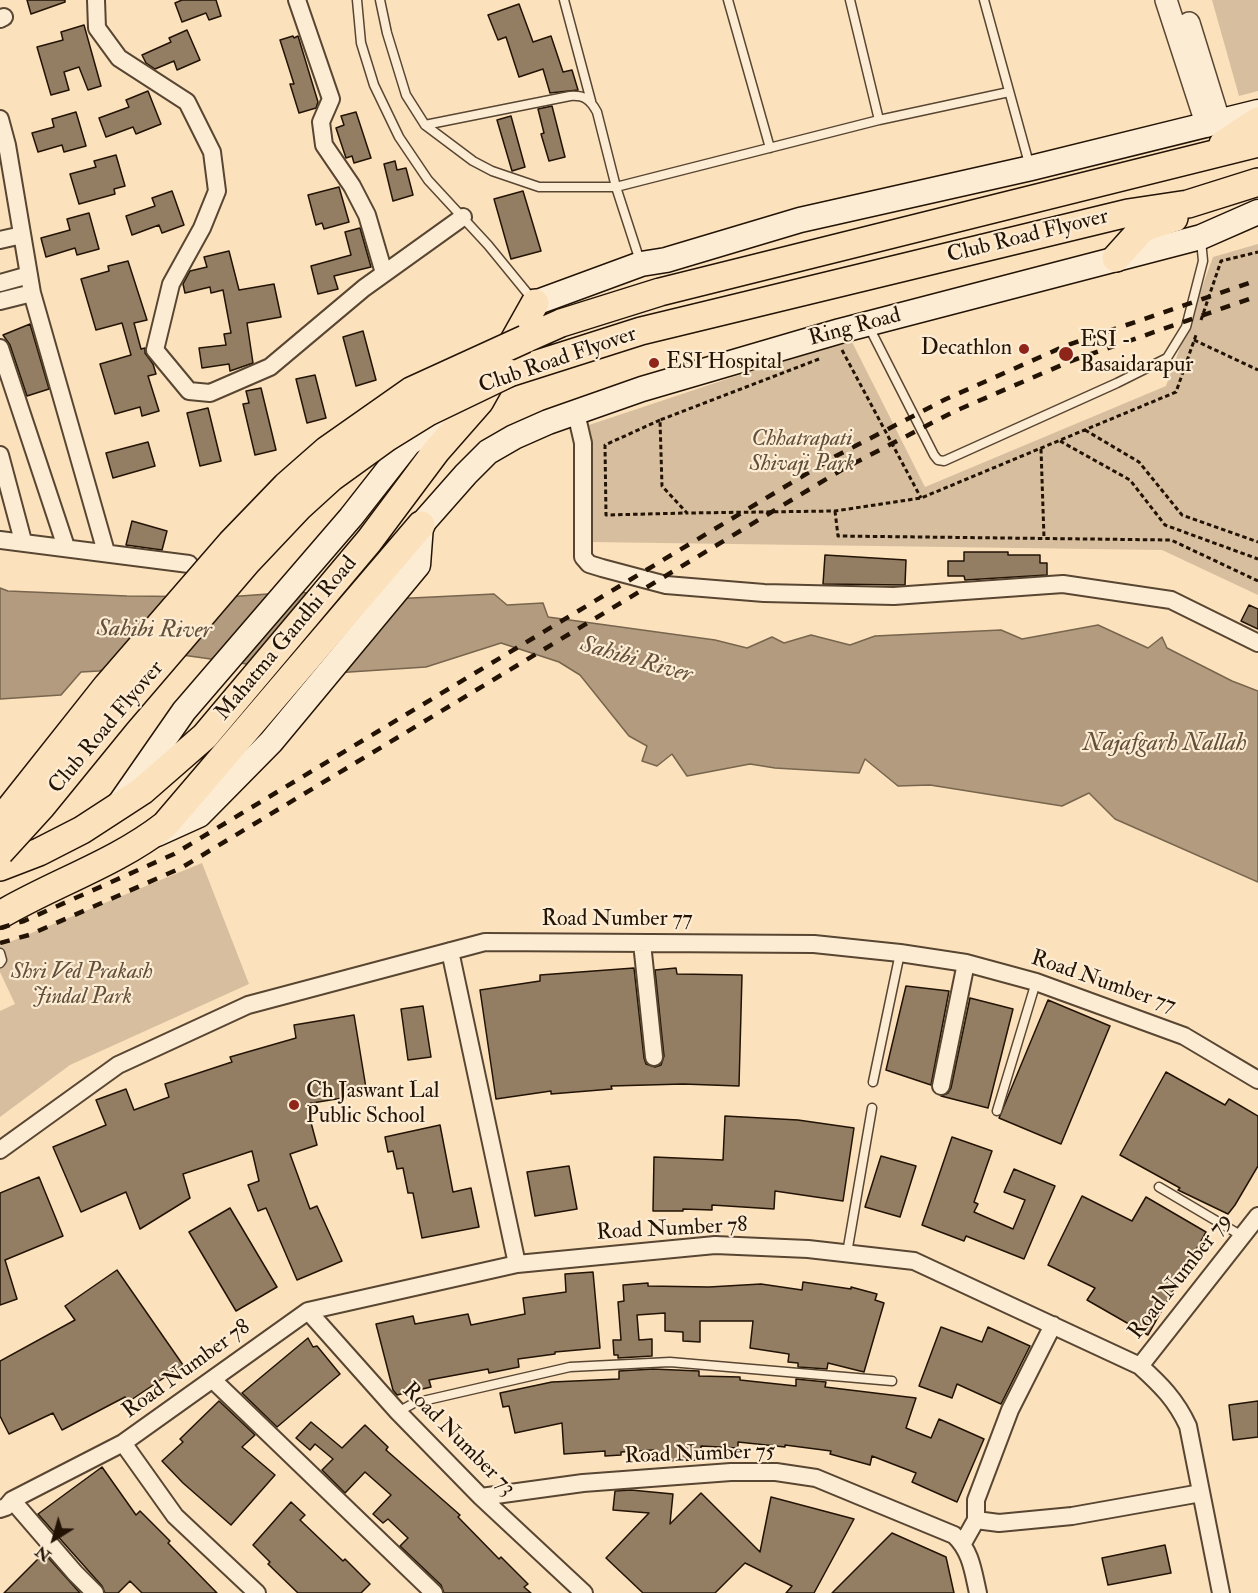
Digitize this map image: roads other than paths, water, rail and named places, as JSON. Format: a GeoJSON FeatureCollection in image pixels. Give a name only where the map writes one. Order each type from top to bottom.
{"type":"FeatureCollection","features":[{"type":"Feature","properties":{"kind":"main road"},"geometry":{"type":"LineString","coordinates":[[535,303],[641,264],[666,260],[800,220],[1030,168],[1258,112]]}},
{"type":"Feature","properties":{"kind":"main road"},"geometry":{"type":"LineString","coordinates":[[1220,151],[1231,137],[1258,121]]}},
{"type":"Feature","properties":{"kind":"main road","name":"Club Road Flyover"},"geometry":{"type":"LineString","coordinates":[[0,821],[107,686],[231,543],[286,486],[327,450],[411,392],[561,323],[660,292],[1258,143]]}},
{"type":"Feature","properties":{"kind":"main road"},"geometry":{"type":"LineString","coordinates":[[1116,258],[1143,228],[1224,204],[1253,183]]}},
{"type":"Feature","properties":{"kind":"main road","name":"Club Road Flyover"},"geometry":{"type":"LineString","coordinates":[[0,852],[41,807],[116,715],[247,562],[291,515],[332,477],[386,438],[428,412],[509,373],[641,331],[1128,213],[1188,204],[1253,183]]}},
{"type":"Feature","properties":{"kind":"main road","name":"Ring Road"},"geometry":{"type":"LineString","coordinates":[[421,525],[488,452],[514,437],[576,412],[642,389],[868,324],[1201,237],[1258,212]]}},
{"type":"Feature","properties":{"kind":"main road","name":"Mahatma Gandhi Road"},"geometry":{"type":"LineString","coordinates":[[0,867],[39,852],[82,830],[117,808],[142,791],[205,736],[369,541],[437,450],[480,401],[535,303]]}},
{"type":"Feature","properties":{"kind":"main road"},"geometry":{"type":"LineString","coordinates":[[117,808],[184,711],[351,517],[409,443],[480,401]]}},
{"type":"Feature","properties":{"kind":"main road"},"geometry":{"type":"LineString","coordinates":[[149,837],[199,815],[271,742],[418,565],[421,525]]}},
{"type":"Feature","properties":{"kind":"main road","name":"Mahatma Gandhi Road"},"geometry":{"type":"LineString","coordinates":[[11,908],[109,861],[165,825],[421,525]]}},
{"type":"Feature","properties":{"kind":"street"},"geometry":{"type":"LineString","coordinates":[[96,0],[97,28],[119,58],[188,102],[212,152],[217,191],[202,228],[171,284],[155,350],[189,391],[210,393],[270,367],[364,288],[463,218]]}},
{"type":"Feature","properties":{"kind":"street"},"geometry":{"type":"LineString","coordinates":[[297,0],[331,99],[321,122],[324,145],[352,186],[367,215],[384,273]]}},
{"type":"Feature","properties":{"kind":"street"},"geometry":{"type":"LineString","coordinates":[[1166,0],[1213,124]]}},
{"type":"Feature","properties":{"kind":"street"},"geometry":{"type":"LineString","coordinates":[[1181,0],[1211,90],[1213,124]]}},
{"type":"Feature","properties":{"kind":"street"},"geometry":{"type":"LineString","coordinates":[[0,120],[8,197],[22,235],[32,293],[106,552]]}},
{"type":"Feature","properties":{"kind":"street"},"geometry":{"type":"LineString","coordinates":[[0,240],[22,235]]}},
{"type":"Feature","properties":{"kind":"street"},"geometry":{"type":"LineString","coordinates":[[0,283],[29,275]]}},
{"type":"Feature","properties":{"kind":"street"},"geometry":{"type":"LineString","coordinates":[[0,302],[32,293]]}},
{"type":"Feature","properties":{"kind":"street"},"geometry":{"type":"LineString","coordinates":[[0,348],[66,547]]}},
{"type":"Feature","properties":{"kind":"street"},"geometry":{"type":"LineString","coordinates":[[576,412],[583,443],[583,557],[589,564],[666,585],[764,593],[894,596],[1063,584],[1171,600],[1258,643]]}},
{"type":"Feature","properties":{"kind":"street"},"geometry":{"type":"LineString","coordinates":[[0,455],[23,541]]}},
{"type":"Feature","properties":{"kind":"street"},"geometry":{"type":"LineString","coordinates":[[0,540],[23,541],[189,564]]}},
{"type":"Feature","properties":{"kind":"street","name":"Road Number 77"},"geometry":{"type":"LineString","coordinates":[[0,1150],[118,1065],[248,1005],[485,942],[814,944],[966,963],[1036,982],[1184,1036],[1258,1080]]}},
{"type":"Feature","properties":{"kind":"street"},"geometry":{"type":"LineString","coordinates":[[642,943],[654,1057]]}},
{"type":"Feature","properties":{"kind":"street"},"geometry":{"type":"LineString","coordinates":[[450,951],[517,1264]]}},
{"type":"Feature","properties":{"kind":"street"},"geometry":{"type":"LineString","coordinates":[[941,1086],[966,963]]}},
{"type":"Feature","properties":{"kind":"street","name":"Road Number 79"},"geometry":{"type":"LineString","coordinates":[[1140,1366],[1258,1216]]}},
{"type":"Feature","properties":{"kind":"street","name":"Road Number 78"},"geometry":{"type":"LineString","coordinates":[[6,1504],[123,1443],[308,1311],[517,1264],[715,1245],[808,1249],[914,1261],[1140,1366],[1164,1388],[1179,1406],[1188,1426],[1221,1593]]}},
{"type":"Feature","properties":{"kind":"street","name":"Road Number 73"},"geometry":{"type":"LineString","coordinates":[[308,1311],[398,1413],[481,1497],[584,1593]]}},
{"type":"Feature","properties":{"kind":"street"},"geometry":{"type":"LineString","coordinates":[[978,1593],[969,1554],[963,1543],[976,1520],[976,1500],[1011,1410],[1053,1325]]}},
{"type":"Feature","properties":{"kind":"street"},"geometry":{"type":"LineString","coordinates":[[213,1380],[434,1593]]}},
{"type":"Feature","properties":{"kind":"street"},"geometry":{"type":"LineString","coordinates":[[123,1443],[175,1516],[257,1593]]}},
{"type":"Feature","properties":{"kind":"street","name":"Road Number 75"},"geometry":{"type":"LineString","coordinates":[[481,1497],[583,1483],[731,1472],[776,1472],[816,1478],[954,1535],[963,1543]]}},
{"type":"Feature","properties":{"kind":"street"},"geometry":{"type":"LineString","coordinates":[[976,1520],[999,1523],[1072,1516],[1201,1493]]}},
{"type":"Feature","properties":{"kind":"street"},"geometry":{"type":"LineString","coordinates":[[6,1504],[95,1593]]}},
{"type":"Feature","properties":{"kind":"lane"},"geometry":{"type":"LineString","coordinates":[[357,0],[361,43],[374,85],[399,137],[428,180],[535,303]]}},
{"type":"Feature","properties":{"kind":"lane"},"geometry":{"type":"LineString","coordinates":[[381,0],[387,33],[406,95],[425,125],[472,161],[492,171],[539,187],[616,188],[879,120],[1009,92]]}},
{"type":"Feature","properties":{"kind":"lane"},"geometry":{"type":"LineString","coordinates":[[564,0],[591,101],[597,112],[616,188],[641,264]]}},
{"type":"Feature","properties":{"kind":"lane"},"geometry":{"type":"LineString","coordinates":[[728,0],[770,148]]}},
{"type":"Feature","properties":{"kind":"lane"},"geometry":{"type":"LineString","coordinates":[[850,0],[879,120]]}},
{"type":"Feature","properties":{"kind":"lane"},"geometry":{"type":"LineString","coordinates":[[984,0],[1030,168]]}},
{"type":"Feature","properties":{"kind":"lane"},"geometry":{"type":"LineString","coordinates":[[425,125],[570,96],[580,96],[591,101]]}},
{"type":"Feature","properties":{"kind":"lane"},"geometry":{"type":"LineString","coordinates":[[868,324],[934,455],[938,460],[944,461],[1167,358],[1186,327],[1203,261],[1201,237]]}},
{"type":"Feature","properties":{"kind":"lane"},"geometry":{"type":"LineString","coordinates":[[0,953],[2,960],[0,963]]}},
{"type":"Feature","properties":{"kind":"lane"},"geometry":{"type":"LineString","coordinates":[[873,1082],[900,953]]}},
{"type":"Feature","properties":{"kind":"lane"},"geometry":{"type":"LineString","coordinates":[[997,1111],[1036,982]]}},
{"type":"Feature","properties":{"kind":"lane"},"geometry":{"type":"LineString","coordinates":[[847,1253],[872,1108]]}},
{"type":"Feature","properties":{"kind":"lane"},"geometry":{"type":"LineString","coordinates":[[1160,1187],[1242,1236]]}},
{"type":"Feature","properties":{"kind":"lane"},"geometry":{"type":"LineString","coordinates":[[398,1413],[414,1403],[570,1367],[670,1362],[892,1381]]}},
{"type":"Feature","properties":{"kind":"water","name":"Najafgarh Nallah"},"geometry":{"type":"Polygon","coordinates":[[[0,588],[8,591],[127,596],[227,597],[295,592],[391,599],[494,594],[507,605],[543,603],[548,617],[715,640],[747,648],[772,637],[784,643],[811,635],[850,645],[875,636],[1001,630],[1022,639],[1098,625],[1148,648],[1162,637],[1167,648],[1232,681],[1258,691],[1258,882],[1115,819],[1089,793],[1062,806],[930,785],[898,786],[865,759],[859,773],[775,768],[750,764],[687,776],[672,754],[657,766],[642,761],[647,746],[629,736],[580,675],[559,662],[501,643],[426,667],[319,674],[182,655],[146,658],[99,671],[81,672],[61,695],[0,699],[0,588]]]}},
{"type":"Feature","properties":{"kind":"railway"},"geometry":{"type":"LineString","coordinates":[[0,928],[24,921],[174,854],[836,456],[946,399],[1065,346],[1258,280]]}},
{"type":"Feature","properties":{"kind":"railway"},"geometry":{"type":"LineString","coordinates":[[0,943],[29,935],[181,868],[843,469],[953,412],[1071,361],[1258,296]]}},
{"type":"Feature","properties":{"kind":"place","name":"Decathlon"},"geometry":{"type":"Point","coordinates":[1024,349]}},
{"type":"Feature","properties":{"kind":"place","name":"ESI - Basaidarapur"},"geometry":{"type":"Point","coordinates":[1066,354]}},
{"type":"Feature","properties":{"kind":"place","name":"ESI Hospital"},"geometry":{"type":"Point","coordinates":[654,363]}},
{"type":"Feature","properties":{"kind":"place","name":"Ch Jaswant Lal Public School"},"geometry":{"type":"Point","coordinates":[294,1105]}},
{"type":"Feature","properties":{"kind":"park label","name":"Chhatrapati Shivaji Park"},"geometry":{"type":"Point","coordinates":[802,452]}},
{"type":"Feature","properties":{"kind":"park label","name":"Shri Ved Prakash Jindal Park"},"geometry":{"type":"Point","coordinates":[82,986]}},
{"type":"Feature","properties":{"kind":"water label","name":"Sahibi River"},"geometry":{"type":"Point","coordinates":[154,631]}},
{"type":"Feature","properties":{"kind":"water label","name":"Sahibi River"},"geometry":{"type":"Point","coordinates":[636,661]}}]}
